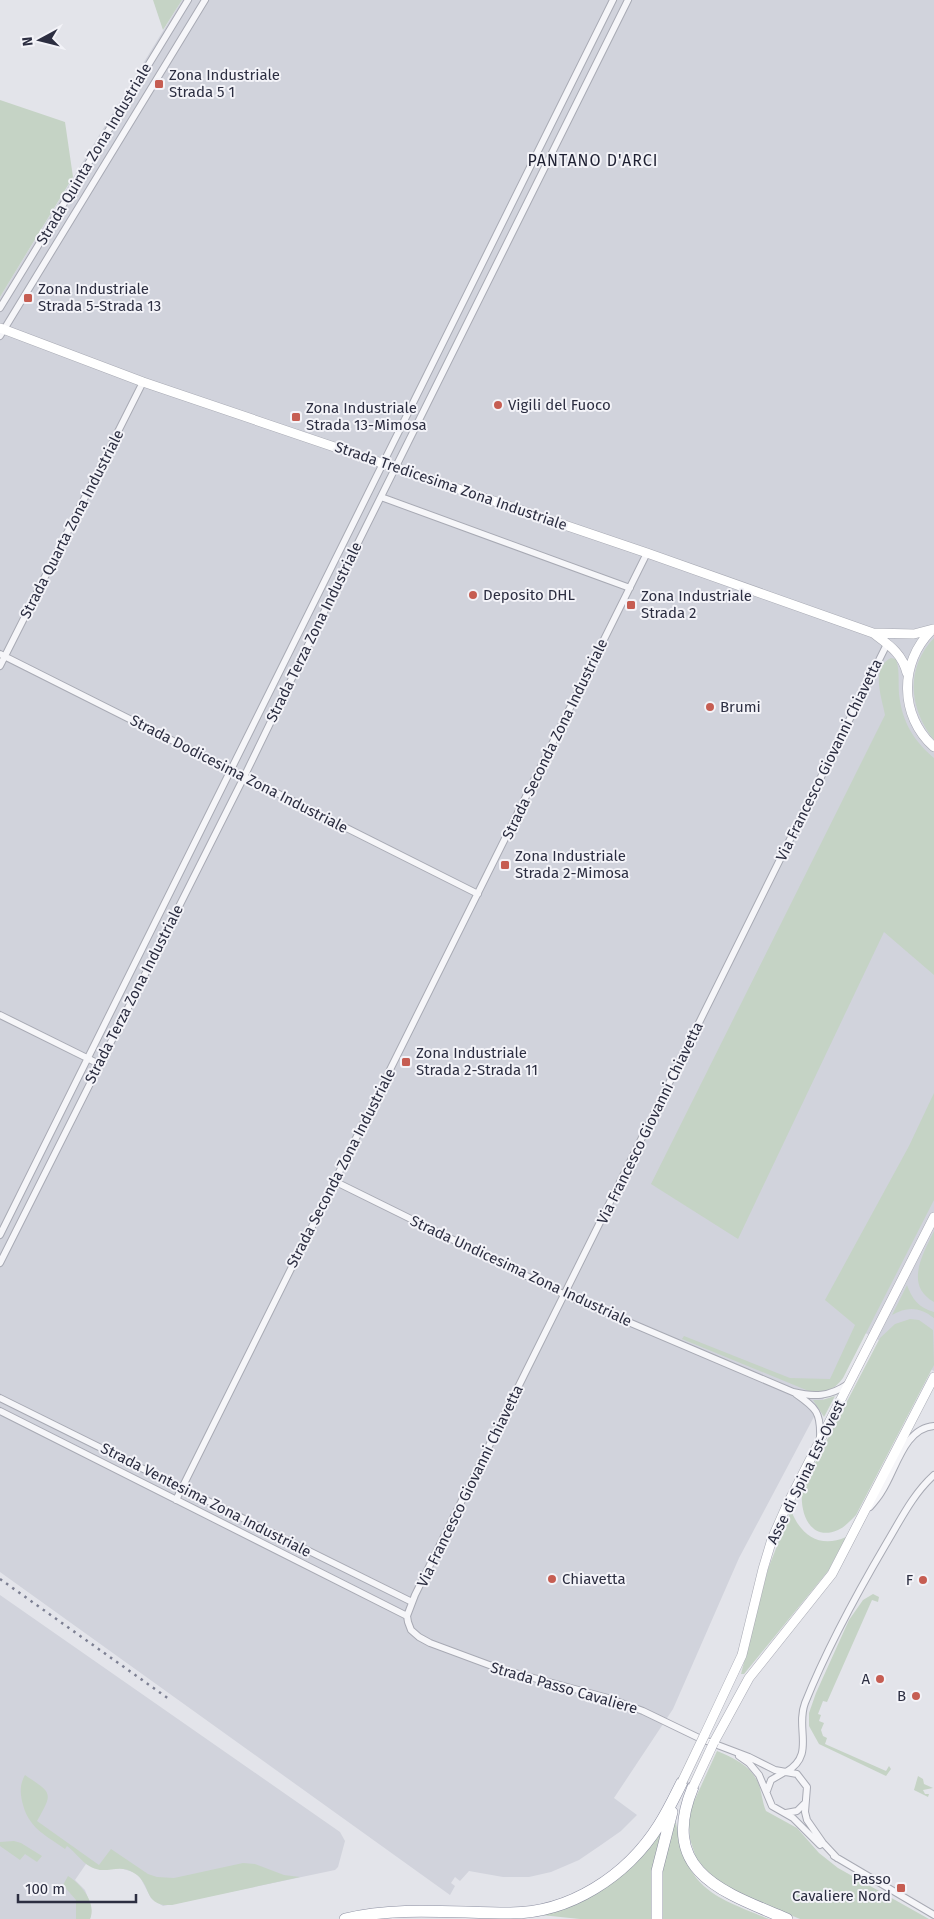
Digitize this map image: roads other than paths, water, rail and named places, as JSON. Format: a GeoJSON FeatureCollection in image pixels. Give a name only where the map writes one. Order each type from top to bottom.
{"type":"FeatureCollection","features":[{"type":"Feature","properties":{"kind":"highway"},"geometry":{"type":"LineString","coordinates":[[345,1919],[368,1914],[404,1912],[510,1913],[544,1909],[567,1902],[600,1885],[632,1860],[688,1784]]}},
{"type":"Feature","properties":{"kind":"highway"},"geometry":{"type":"LineString","coordinates":[[657,1919],[657,1870],[662,1846],[688,1784]]}},
{"type":"Feature","properties":{"kind":"highway"},"geometry":{"type":"LineString","coordinates":[[688,1784],[683,1824],[688,1851],[695,1865],[717,1888],[787,1919]]}},
{"type":"Feature","properties":{"kind":"highway"},"geometry":{"type":"LineString","coordinates":[[367,1919],[499,1919]]}},
{"type":"Feature","properties":{"kind":"main road","name":"Strada Tredicesima Zona Industriale"},"geometry":{"type":"LineString","coordinates":[[1,331],[143,382],[647,553],[873,633]]}},
{"type":"Feature","properties":{"kind":"main road"},"geometry":{"type":"LineString","coordinates":[[873,633],[914,634],[934,628]]}},
{"type":"Feature","properties":{"kind":"main road"},"geometry":{"type":"LineString","coordinates":[[934,628],[917,648],[908,677],[907,696],[911,714],[919,730],[934,747]]}},
{"type":"Feature","properties":{"kind":"main road"},"geometry":{"type":"LineString","coordinates":[[873,633],[899,653],[904,662],[908,677]]}},
{"type":"Feature","properties":{"kind":"main road","name":"Asse di Spina Est-Ovest"},"geometry":{"type":"LineString","coordinates":[[688,1784],[704,1736],[742,1655],[772,1540],[934,1217]]}},
{"type":"Feature","properties":{"kind":"main road"},"geometry":{"type":"LineString","coordinates":[[688,1784],[714,1742],[749,1678],[832,1574],[866,1512],[934,1377]]}},
{"type":"Feature","properties":{"kind":"street","name":"Strada Quinta Zona Industriale"},"geometry":{"type":"LineString","coordinates":[[0,308],[188,0]]}},
{"type":"Feature","properties":{"kind":"street","name":"Strada Quinta Zona Industriale"},"geometry":{"type":"LineString","coordinates":[[1,331],[205,0]]}},
{"type":"Feature","properties":{"kind":"street","name":"Strada Terza Zona Industriale"},"geometry":{"type":"LineString","coordinates":[[0,1234],[613,0]]}},
{"type":"Feature","properties":{"kind":"street","name":"Strada Terza Zona Industriale"},"geometry":{"type":"LineString","coordinates":[[0,1263],[244,777],[342,575],[628,0]]}},
{"type":"Feature","properties":{"kind":"street"},"geometry":{"type":"LineString","coordinates":[[522,184],[534,190]]}},
{"type":"Feature","properties":{"kind":"street"},"geometry":{"type":"LineString","coordinates":[[0,302],[7,295]]}},
{"type":"Feature","properties":{"kind":"street","name":"Strada Quarta Zona Industriale"},"geometry":{"type":"LineString","coordinates":[[0,666],[2,655],[143,382]]}},
{"type":"Feature","properties":{"kind":"street"},"geometry":{"type":"LineString","coordinates":[[381,497],[630,588]]}},
{"type":"Feature","properties":{"kind":"street","name":"Strada Seconda Zona Industriale"},"geometry":{"type":"LineString","coordinates":[[176,1500],[647,553]]}},
{"type":"Feature","properties":{"kind":"street"},"geometry":{"type":"LineString","coordinates":[[330,568],[342,575]]}},
{"type":"Feature","properties":{"kind":"street","name":"Via Francesco Giovanni Chiavetta"},"geometry":{"type":"LineString","coordinates":[[407,1616],[412,1602],[887,644]]}},
{"type":"Feature","properties":{"kind":"street","name":"Strada Dodicesima Zona Industriale"},"geometry":{"type":"LineString","coordinates":[[2,655],[478,894]]}},
{"type":"Feature","properties":{"kind":"street"},"geometry":{"type":"LineString","coordinates":[[166,900],[179,906]]}},
{"type":"Feature","properties":{"kind":"street"},"geometry":{"type":"LineString","coordinates":[[0,1015],[99,1064]]}},
{"type":"Feature","properties":{"kind":"street"},"geometry":{"type":"LineString","coordinates":[[68,1097],[80,1103]]}},
{"type":"Feature","properties":{"kind":"street","name":"Strada Undicesima Zona Industriale"},"geometry":{"type":"LineString","coordinates":[[334,1181],[565,1295],[792,1392]]}},
{"type":"Feature","properties":{"kind":"street"},"geometry":{"type":"LineString","coordinates":[[792,1392],[819,1396],[839,1390],[849,1384]]}},
{"type":"Feature","properties":{"kind":"street"},"geometry":{"type":"LineString","coordinates":[[792,1392],[817,1410],[821,1424],[820,1441]]}},
{"type":"Feature","properties":{"kind":"street","name":"Strada Ventesima Zona Industriale"},"geometry":{"type":"LineString","coordinates":[[0,1398],[412,1602]]}},
{"type":"Feature","properties":{"kind":"street","name":"Strada Ventesima Zona Industriale"},"geometry":{"type":"LineString","coordinates":[[0,1411],[407,1616]]}},
{"type":"Feature","properties":{"kind":"street"},"geometry":{"type":"LineString","coordinates":[[47,1435],[52,1424]]}},
{"type":"Feature","properties":{"kind":"street"},"geometry":{"type":"LineString","coordinates":[[866,1512],[882,1492],[907,1444],[923,1428],[934,1426]]}},
{"type":"Feature","properties":{"kind":"street"},"geometry":{"type":"LineString","coordinates":[[767,1792],[771,1780],[800,1760],[804,1742],[802,1711],[844,1618],[916,1493],[934,1475]]}},
{"type":"Feature","properties":{"kind":"street","name":"Strada Passo Cavaliere"},"geometry":{"type":"LineString","coordinates":[[407,1616],[411,1630],[430,1643],[477,1662],[608,1698],[643,1711],[732,1751]]}},
{"type":"Feature","properties":{"kind":"street"},"geometry":{"type":"LineString","coordinates":[[732,1751],[784,1772],[797,1774],[805,1782],[808,1795],[805,1812],[810,1825],[837,1858]]}},
{"type":"Feature","properties":{"kind":"street"},"geometry":{"type":"LineString","coordinates":[[732,1751],[749,1763],[759,1775],[772,1806],[785,1813],[837,1858],[934,1915]]}},
{"type":"Feature","properties":{"kind":"street"},"geometry":{"type":"LineString","coordinates":[[785,1813],[796,1811],[806,1803]]}},
{"type":"Feature","properties":{"kind":"railway"},"geometry":{"type":"LineString","coordinates":[[0,1579],[169,1699]]}},
{"type":"Feature","properties":{"kind":"place","name":"Zona Industriale Strada 5 1"},"geometry":{"type":"Point","coordinates":[159,84]}},
{"type":"Feature","properties":{"kind":"place","name":"Zona Industriale Strada 5-Strada 13"},"geometry":{"type":"Point","coordinates":[28,298]}},
{"type":"Feature","properties":{"kind":"place","name":"Vigili del Fuoco"},"geometry":{"type":"Point","coordinates":[498,405]}},
{"type":"Feature","properties":{"kind":"place","name":"Zona Industriale Strada 13-Mimosa"},"geometry":{"type":"Point","coordinates":[296,417]}},
{"type":"Feature","properties":{"kind":"place","name":"Deposito DHL"},"geometry":{"type":"Point","coordinates":[473,595]}},
{"type":"Feature","properties":{"kind":"place","name":"Zona Industriale Strada 2"},"geometry":{"type":"Point","coordinates":[631,605]}},
{"type":"Feature","properties":{"kind":"place","name":"Brumi"},"geometry":{"type":"Point","coordinates":[710,707]}},
{"type":"Feature","properties":{"kind":"place","name":"Zona Industriale Strada 2-Mimosa"},"geometry":{"type":"Point","coordinates":[505,865]}},
{"type":"Feature","properties":{"kind":"place","name":"Zona Industriale Strada 2-Strada 11"},"geometry":{"type":"Point","coordinates":[406,1062]}},
{"type":"Feature","properties":{"kind":"place","name":"Chiavetta"},"geometry":{"type":"Point","coordinates":[552,1579]}},
{"type":"Feature","properties":{"kind":"place","name":"F"},"geometry":{"type":"Point","coordinates":[923,1580]}},
{"type":"Feature","properties":{"kind":"place","name":"A"},"geometry":{"type":"Point","coordinates":[880,1679]}},
{"type":"Feature","properties":{"kind":"place","name":"B"},"geometry":{"type":"Point","coordinates":[916,1696]}},
{"type":"Feature","properties":{"kind":"place","name":"Passo Cavaliere Nord"},"geometry":{"type":"Point","coordinates":[901,1888]}},
{"type":"Feature","properties":{"kind":"district","name":"PANTANO D'ARCI"},"geometry":{"type":"Point","coordinates":[593,160]}}]}
